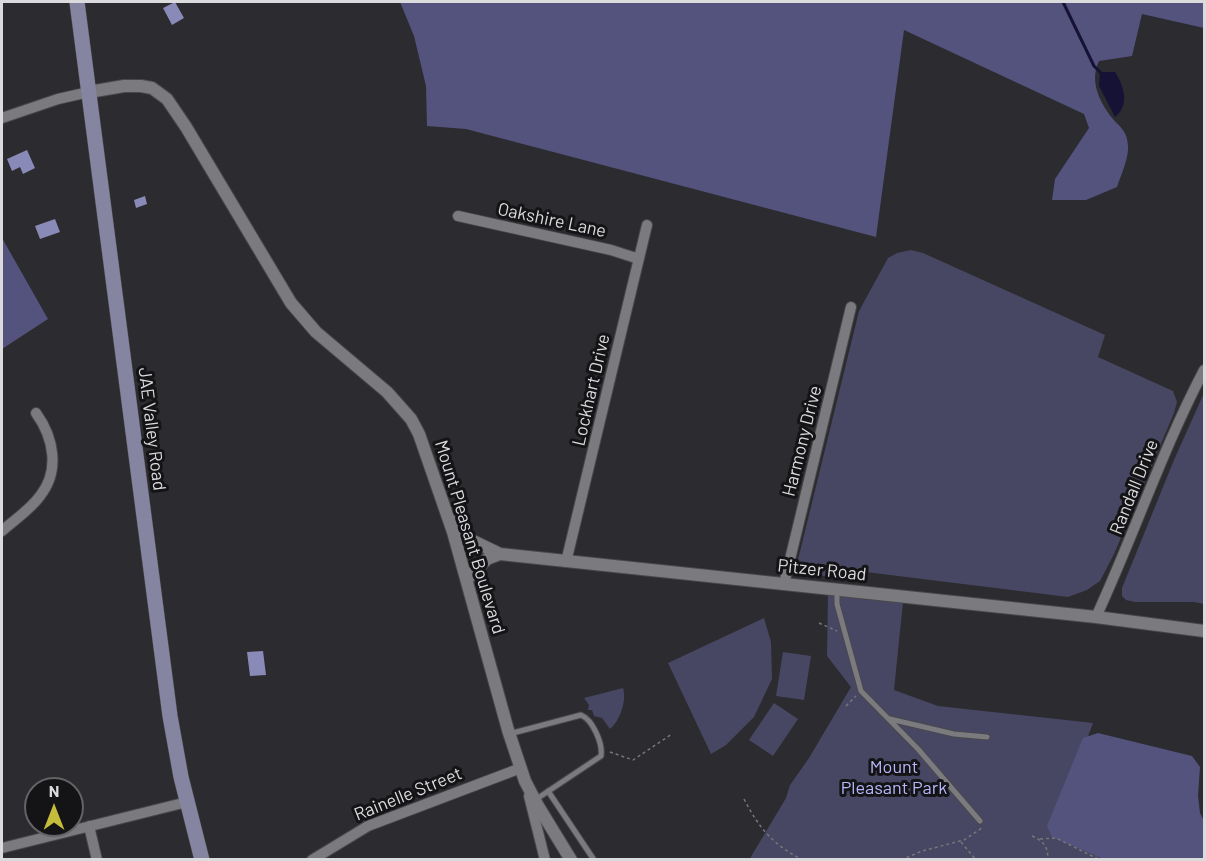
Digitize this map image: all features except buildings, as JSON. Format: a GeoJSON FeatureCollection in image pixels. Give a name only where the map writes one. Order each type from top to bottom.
{"type":"FeatureCollection","features":[{"type":"Feature","properties":{"kind":"main road","name":"JAE Valley Road"},"geometry":{"type":"LineString","coordinates":[[77,2],[165,684],[187,802],[202,860]]}},
{"type":"Feature","properties":{"kind":"street","name":"Mount Pleasant Boulevard"},"geometry":{"type":"LineString","coordinates":[[89,92],[124,86],[141,86],[152,88],[160,93],[173,107],[291,303],[316,332],[387,392],[411,419],[419,435],[466,579],[509,734],[525,781],[545,860]]}},
{"type":"Feature","properties":{"kind":"street"},"geometry":{"type":"LineString","coordinates":[[2,118],[58,99],[89,92]]}},
{"type":"Feature","properties":{"kind":"street","name":"Oakshire Lane"},"geometry":{"type":"LineString","coordinates":[[458,216],[611,250],[639,259]]}},
{"type":"Feature","properties":{"kind":"street","name":"Lockhart Drive"},"geometry":{"type":"LineString","coordinates":[[566,562],[647,225]]}},
{"type":"Feature","properties":{"kind":"street","name":"Harmony Drive"},"geometry":{"type":"LineString","coordinates":[[784,584],[851,307]]}},
{"type":"Feature","properties":{"kind":"street","name":"Randall Drive"},"geometry":{"type":"LineString","coordinates":[[1096,617],[1117,572],[1175,430],[1204,370]]}},
{"type":"Feature","properties":{"kind":"street"},"geometry":{"type":"LineString","coordinates":[[2,531],[40,497],[50,478],[53,456],[51,443],[43,422],[36,413]]}},
{"type":"Feature","properties":{"kind":"street","name":"Pitzer Road"},"geometry":{"type":"LineString","coordinates":[[447,518],[472,541],[500,554],[1204,630]]}},
{"type":"Feature","properties":{"kind":"street"},"geometry":{"type":"LineString","coordinates":[[466,579],[487,559],[500,554]]}},
{"type":"Feature","properties":{"kind":"street","name":"Rainelle Street"},"geometry":{"type":"LineString","coordinates":[[312,860],[368,826],[521,768]]}},
{"type":"Feature","properties":{"kind":"street"},"geometry":{"type":"LineString","coordinates":[[525,781],[571,860]]}},
{"type":"Feature","properties":{"kind":"street"},"geometry":{"type":"LineString","coordinates":[[2,848],[187,802]]}},
{"type":"Feature","properties":{"kind":"street"},"geometry":{"type":"LineString","coordinates":[[89,826],[97,860]]}},
{"type":"Feature","properties":{"kind":"lane"},"geometry":{"type":"LineString","coordinates":[[837,590],[837,604],[861,691],[918,749],[983,822]]}},
{"type":"Feature","properties":{"kind":"lane"},"geometry":{"type":"LineString","coordinates":[[509,734],[581,715],[590,722],[602,749],[601,756],[535,800]]}},
{"type":"Feature","properties":{"kind":"lane"},"geometry":{"type":"LineString","coordinates":[[888,718],[954,734],[987,737]]}},
{"type":"Feature","properties":{"kind":"lane"},"geometry":{"type":"LineString","coordinates":[[549,791],[594,860]]}},
{"type":"Feature","properties":{"kind":"path"},"geometry":{"type":"LineString","coordinates":[[819,623],[834,631]]}},
{"type":"Feature","properties":{"kind":"path"},"geometry":{"type":"LineString","coordinates":[[846,706],[861,691]]}},
{"type":"Feature","properties":{"kind":"path"},"geometry":{"type":"LineString","coordinates":[[602,749],[633,760],[672,734]]}},
{"type":"Feature","properties":{"kind":"path"},"geometry":{"type":"LineString","coordinates":[[744,800],[766,836],[803,860]]}},
{"type":"Feature","properties":{"kind":"path"},"geometry":{"type":"LineString","coordinates":[[901,860],[922,851],[960,842],[979,831],[983,822]]}},
{"type":"Feature","properties":{"kind":"path"},"geometry":{"type":"LineString","coordinates":[[1032,836],[1040,839],[1056,838],[1100,860]]}},
{"type":"Feature","properties":{"kind":"path"},"geometry":{"type":"LineString","coordinates":[[1040,839],[1047,847],[1048,860]]}},
{"type":"Feature","properties":{"kind":"path"},"geometry":{"type":"LineString","coordinates":[[960,842],[976,860]]}},
{"type":"Feature","properties":{"kind":"green space"},"geometry":{"type":"Polygon","coordinates":[[[911,250],[923,253],[1105,335],[1098,357],[1173,391],[1177,402],[1174,413],[1114,554],[1100,581],[1087,590],[1068,597],[866,572],[855,580],[795,572],[859,311],[888,258],[911,250]]]}},
{"type":"Feature","properties":{"kind":"green space"},"geometry":{"type":"Polygon","coordinates":[[[1204,393],[1204,604],[1126,600],[1122,596],[1122,588],[1204,393]]]}},
{"type":"Feature","properties":{"kind":"green space","name":"Mount Pleasant Park"},"geometry":{"type":"Polygon","coordinates":[[[828,594],[903,602],[894,690],[938,706],[1093,723],[1054,828],[1139,860],[749,860],[786,798],[790,785],[809,758],[851,687],[827,656],[828,594]]]}},
{"type":"Feature","properties":{"kind":"green space"},"geometry":{"type":"Polygon","coordinates":[[[764,618],[771,642],[772,679],[754,717],[726,745],[711,754],[668,663],[764,618]]]}},
{"type":"Feature","properties":{"kind":"green space"},"geometry":{"type":"Polygon","coordinates":[[[783,652],[811,656],[804,700],[776,696],[783,652]]]}},
{"type":"Feature","properties":{"kind":"green space"},"geometry":{"type":"Polygon","coordinates":[[[623,688],[622,710],[610,729],[602,718],[594,716],[592,710],[588,710],[589,705],[584,698],[623,688]]]}},
{"type":"Feature","properties":{"kind":"green space"},"geometry":{"type":"Polygon","coordinates":[[[774,703],[798,719],[773,756],[749,740],[774,703]]]}},
{"type":"Feature","properties":{"kind":"shaded area"},"geometry":{"type":"Polygon","coordinates":[[[400,2],[1204,2],[1204,28],[1142,14],[1132,56],[1099,61],[1095,75],[1096,89],[1105,108],[1126,135],[1128,151],[1117,187],[1086,200],[1052,200],[1055,179],[1089,128],[1084,114],[904,30],[876,237],[466,129],[427,126],[426,86],[414,36],[400,2]]]}},
{"type":"Feature","properties":{"kind":"shaded area"},"geometry":{"type":"Polygon","coordinates":[[[1100,72],[1115,72],[1123,89],[1123,107],[1115,117],[1099,86],[1100,72]]]}},
{"type":"Feature","properties":{"kind":"shaded area"},"geometry":{"type":"Polygon","coordinates":[[[2,238],[48,319],[2,349],[2,238]]]}},
{"type":"Feature","properties":{"kind":"shaded area"},"geometry":{"type":"Polygon","coordinates":[[[1098,733],[1192,756],[1200,767],[1198,796],[1200,813],[1204,821],[1204,859],[1104,859],[1052,837],[1047,826],[1083,738],[1098,733]]]}},
{"type":"Feature","properties":{"kind":"waterway"},"geometry":{"type":"LineString","coordinates":[[1063,2],[1094,66],[1101,73]]}}]}
